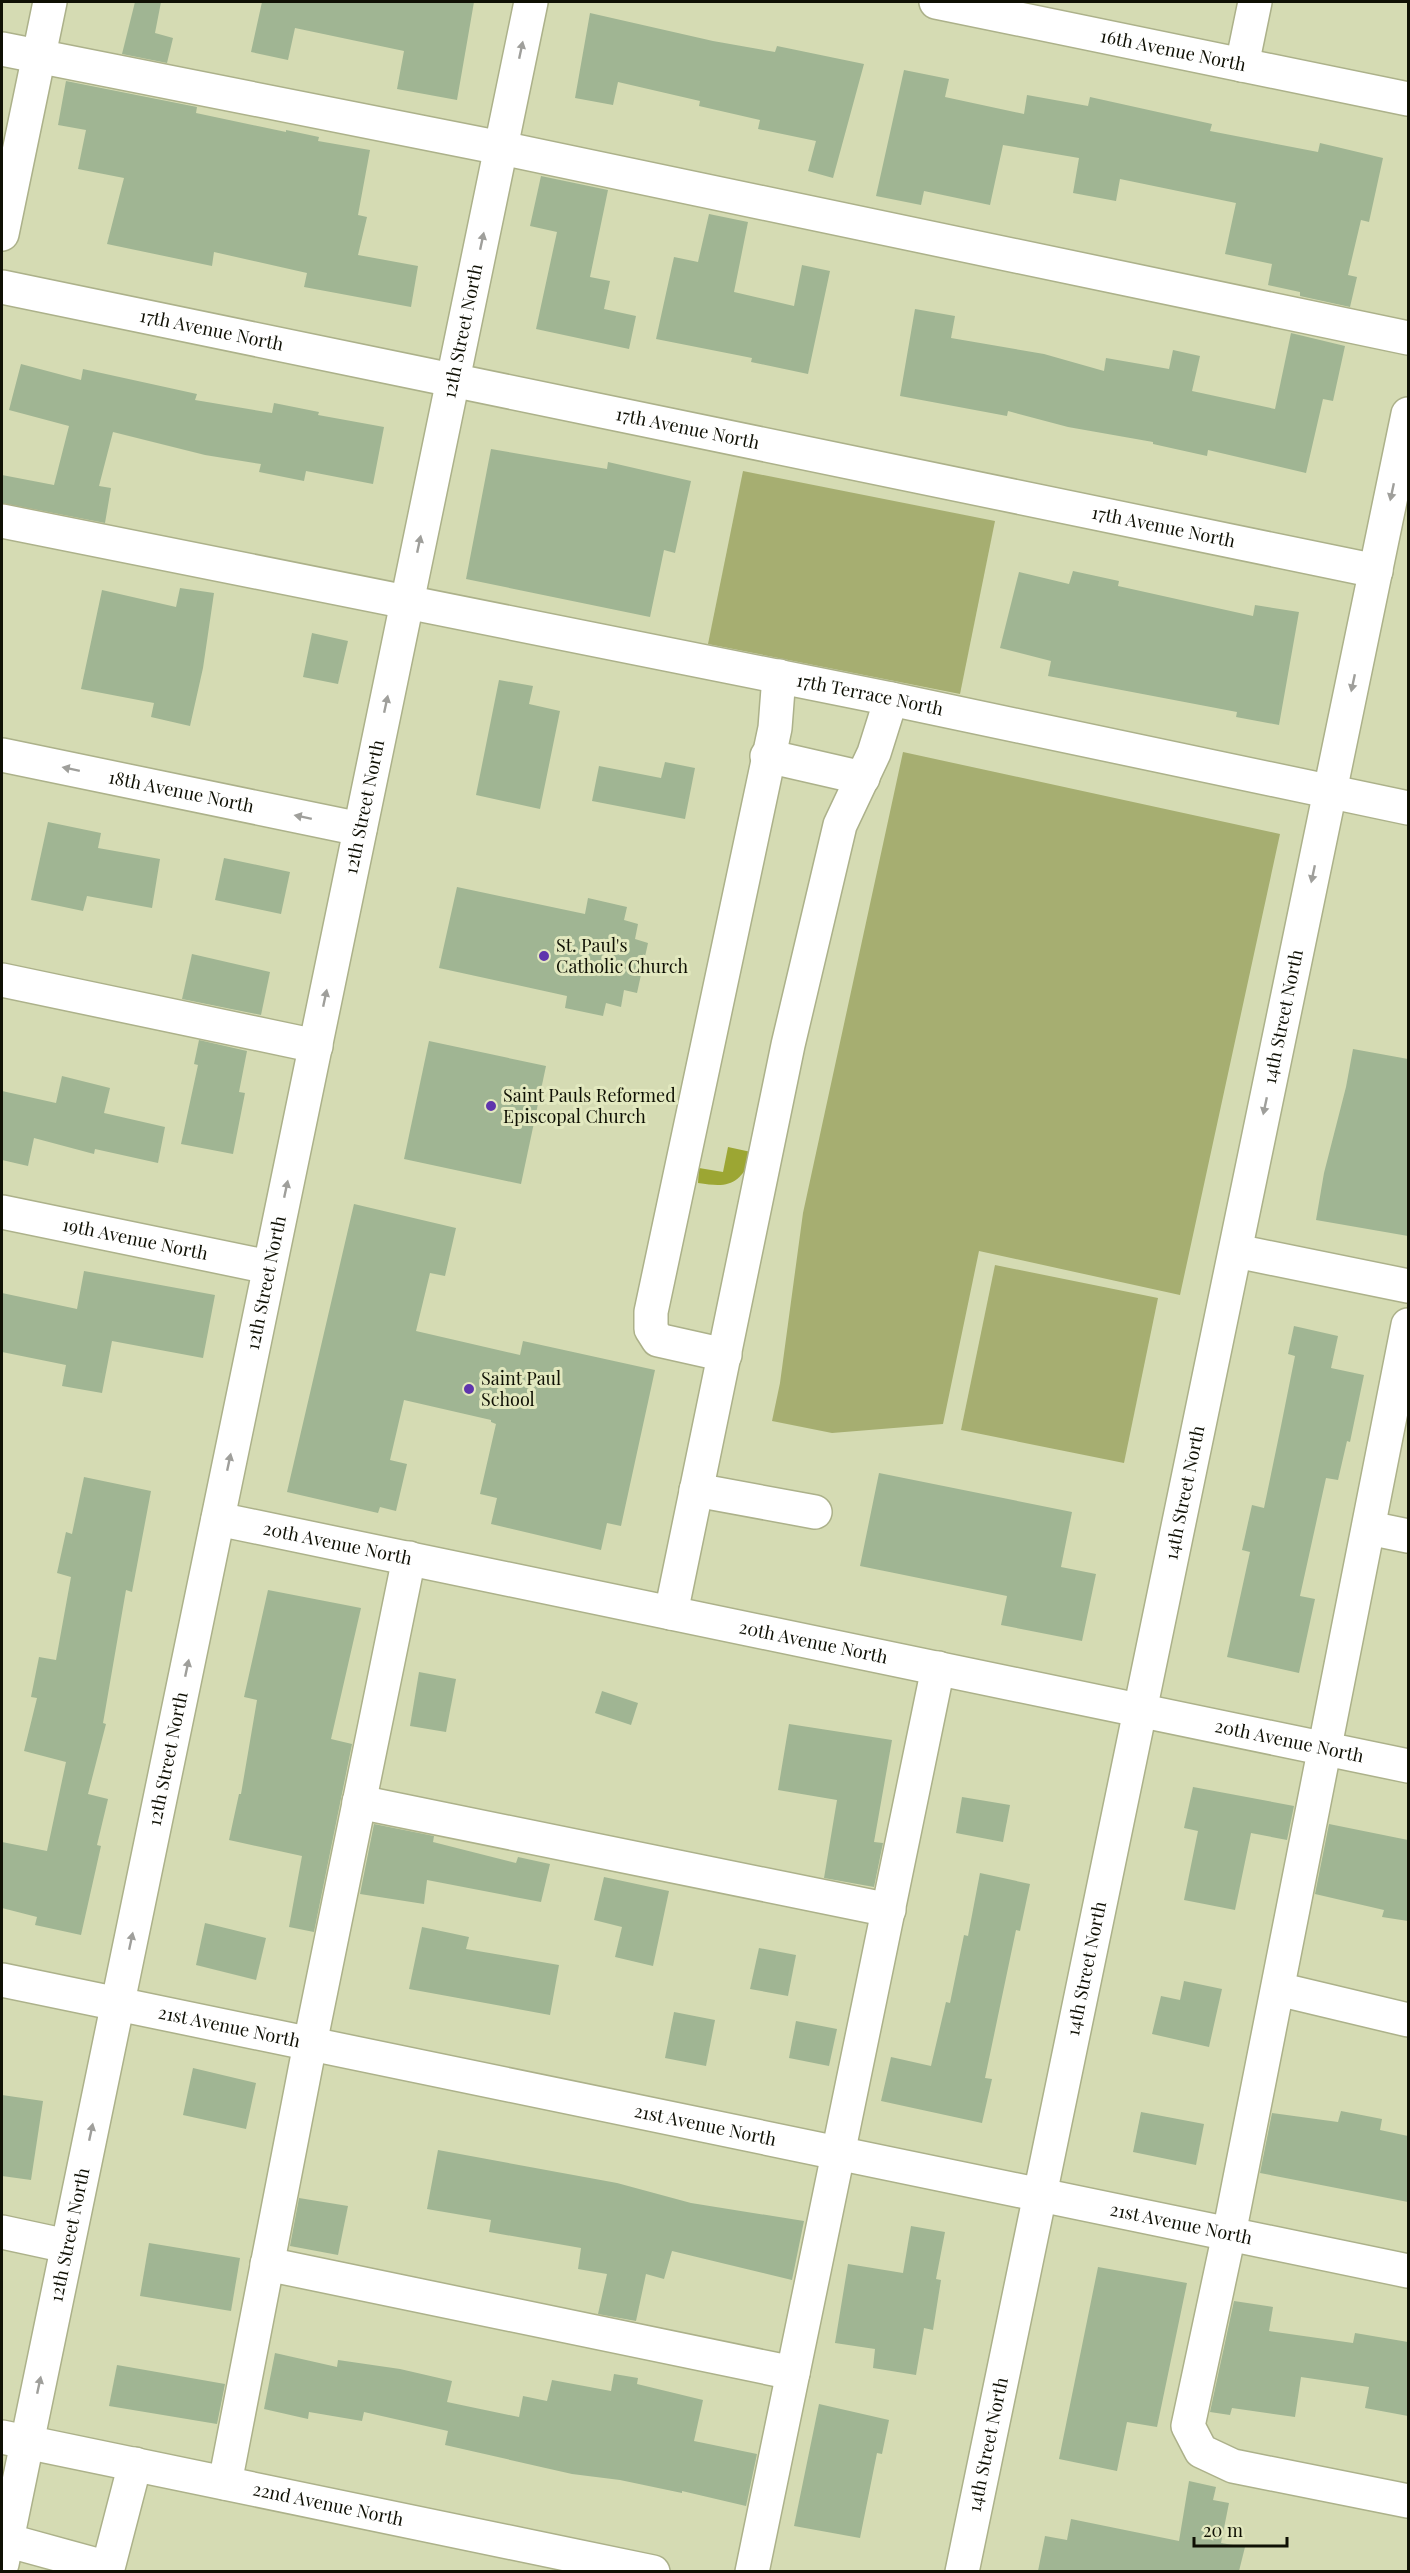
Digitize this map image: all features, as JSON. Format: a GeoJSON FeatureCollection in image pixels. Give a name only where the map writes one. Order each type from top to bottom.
{"type":"FeatureCollection","features":[{"type":"Feature","properties":{"kind":"street"},"geometry":{"type":"LineString","coordinates":[[2,234],[50,2]]}},
{"type":"Feature","properties":{"kind":"street","name":"12th Street North"},"geometry":{"type":"LineString","coordinates":[[4,2552],[14,2439],[67,2246],[531,2]]}},
{"type":"Feature","properties":{"kind":"street","name":"16th Avenue North"},"geometry":{"type":"LineString","coordinates":[[936,2],[1019,10],[1242,65],[1408,99]]}},
{"type":"Feature","properties":{"kind":"street"},"geometry":{"type":"LineString","coordinates":[[1242,65],[1255,2]]}},
{"type":"Feature","properties":{"kind":"street"},"geometry":{"type":"LineString","coordinates":[[2,49],[501,148],[1408,338]]}},
{"type":"Feature","properties":{"kind":"street","name":"17th Avenue North"},"geometry":{"type":"LineString","coordinates":[[2,287],[1376,571]]}},
{"type":"Feature","properties":{"kind":"street","name":"14th Street North"},"geometry":{"type":"LineString","coordinates":[[962,2571],[1408,414]]}},
{"type":"Feature","properties":{"kind":"street","name":"17th Terrace North"},"geometry":{"type":"LineString","coordinates":[[2,521],[779,676],[1330,792]]}},
{"type":"Feature","properties":{"kind":"street"},"geometry":{"type":"LineString","coordinates":[[725,1355],[658,1340],[651,1329],[651,1312],[767,756],[775,728],[779,676]]}},
{"type":"Feature","properties":{"kind":"street"},"geometry":{"type":"LineString","coordinates":[[671,1613],[788,1045],[840,825],[863,777],[891,699]]}},
{"type":"Feature","properties":{"kind":"street","name":"18th Avenue North"},"geometry":{"type":"LineString","coordinates":[[2,755],[360,829]]}},
{"type":"Feature","properties":{"kind":"street"},"geometry":{"type":"LineString","coordinates":[[767,756],[863,777]]}},
{"type":"Feature","properties":{"kind":"street"},"geometry":{"type":"LineString","coordinates":[[1330,792],[1408,808]]}},
{"type":"Feature","properties":{"kind":"street"},"geometry":{"type":"LineString","coordinates":[[2,980],[316,1046]]}},
{"type":"Feature","properties":{"kind":"street","name":"19th Avenue North"},"geometry":{"type":"LineString","coordinates":[[2,1212],[269,1267]]}},
{"type":"Feature","properties":{"kind":"street"},"geometry":{"type":"LineString","coordinates":[[1236,1251],[1408,1286]]}},
{"type":"Feature","properties":{"kind":"street"},"geometry":{"type":"LineString","coordinates":[[1408,1325],[1326,1749],[1229,2234],[1188,2426],[1201,2451],[1233,2466],[1408,2501]]}},
{"type":"Feature","properties":{"kind":"street"},"geometry":{"type":"LineString","coordinates":[[696,1490],[815,1512]]}},
{"type":"Feature","properties":{"kind":"street","name":"20th Avenue North"},"geometry":{"type":"LineString","coordinates":[[218,1519],[1408,1766]]}},
{"type":"Feature","properties":{"kind":"street"},"geometry":{"type":"LineString","coordinates":[[1369,1528],[1408,1536]]}},
{"type":"Feature","properties":{"kind":"street"},"geometry":{"type":"LineString","coordinates":[[225,2483],[310,2044],[409,1558]]}},
{"type":"Feature","properties":{"kind":"street"},"geometry":{"type":"LineString","coordinates":[[752,2571],[938,1668]]}},
{"type":"Feature","properties":{"kind":"street"},"geometry":{"type":"LineString","coordinates":[[359,1802],[889,1910]]}},
{"type":"Feature","properties":{"kind":"street","name":"21st Avenue North"},"geometry":{"type":"LineString","coordinates":[[2,1980],[1408,2271]]}},
{"type":"Feature","properties":{"kind":"street"},"geometry":{"type":"LineString","coordinates":[[1278,1989],[1408,2020]]}},
{"type":"Feature","properties":{"kind":"street"},"geometry":{"type":"LineString","coordinates":[[2,2232],[67,2246]]}},
{"type":"Feature","properties":{"kind":"street"},"geometry":{"type":"LineString","coordinates":[[267,2264],[793,2373]]}},
{"type":"Feature","properties":{"kind":"street","name":"22nd Avenue North"},"geometry":{"type":"LineString","coordinates":[[14,2439],[653,2571]]}},
{"type":"Feature","properties":{"kind":"street"},"geometry":{"type":"LineString","coordinates":[[4,2552],[109,2570],[135,2464]]}},
{"type":"Feature","properties":{"kind":"green space"},"geometry":{"type":"Polygon","coordinates":[[[743,471],[995,521],[960,694],[708,644],[743,471]]]}},
{"type":"Feature","properties":{"kind":"green space"},"geometry":{"type":"Polygon","coordinates":[[[903,752],[1280,834],[1180,1295],[979,1251],[943,1424],[832,1433],[772,1421],[780,1383],[803,1213],[903,752]]]}},
{"type":"Feature","properties":{"kind":"green space"},"geometry":{"type":"Polygon","coordinates":[[[728,1147],[751,1152],[754,1157],[743,1174],[725,1184],[698,1183],[699,1168],[723,1172],[728,1147]]]}},
{"type":"Feature","properties":{"kind":"green space"},"geometry":{"type":"Polygon","coordinates":[[[995,1265],[1158,1298],[1124,1463],[961,1430],[995,1265]]]}},
{"type":"Feature","properties":{"kind":"building"},"geometry":{"type":"Polygon","coordinates":[[[135,2],[161,2],[155,33],[173,38],[167,63],[122,54],[135,2]]]}},
{"type":"Feature","properties":{"kind":"building"},"geometry":{"type":"Polygon","coordinates":[[[262,2],[474,2],[457,100],[397,89],[404,51],[295,28],[288,60],[251,52],[262,2]]]}},
{"type":"Feature","properties":{"kind":"building"},"geometry":{"type":"Polygon","coordinates":[[[590,13],[713,41],[775,52],[777,46],[864,64],[833,178],[808,171],[816,141],[758,129],[760,120],[699,106],[700,101],[618,82],[613,105],[575,98],[590,13]]]}},
{"type":"Feature","properties":{"kind":"building"},"geometry":{"type":"Polygon","coordinates":[[[904,70],[949,79],[945,97],[1024,114],[1027,95],[1088,106],[1090,97],[1212,124],[1210,131],[1318,152],[1320,143],[1383,158],[1369,222],[1361,220],[1348,275],[1357,277],[1350,307],[1300,296],[1300,292],[1268,285],[1272,264],[1225,254],[1236,203],[1120,179],[1116,201],[1073,193],[1079,158],[1003,145],[990,205],[924,191],[921,205],[876,196],[904,70]]]}},
{"type":"Feature","properties":{"kind":"building"},"geometry":{"type":"Polygon","coordinates":[[[66,81],[197,107],[196,113],[319,137],[318,141],[370,150],[358,215],[367,217],[358,255],[418,266],[411,307],[304,287],[307,273],[214,252],[212,266],[107,244],[124,178],[78,169],[86,130],[58,125],[66,81]]]}},
{"type":"Feature","properties":{"kind":"building"},"geometry":{"type":"Polygon","coordinates":[[[541,176],[608,190],[590,277],[610,281],[604,309],[636,316],[629,349],[536,329],[557,232],[530,226],[541,176]]]}},
{"type":"Feature","properties":{"kind":"building"},"geometry":{"type":"Polygon","coordinates":[[[709,214],[748,222],[734,292],[794,306],[802,265],[830,271],[808,374],[751,362],[752,358],[656,339],[674,257],[698,262],[709,214]]]}},
{"type":"Feature","properties":{"kind":"building"},"geometry":{"type":"Polygon","coordinates":[[[915,309],[955,316],[951,338],[1044,354],[1104,371],[1106,358],[1169,369],[1173,350],[1200,356],[1192,391],[1275,409],[1291,333],[1345,346],[1333,401],[1323,399],[1306,473],[1208,450],[1207,456],[1153,444],[1153,442],[1068,427],[1008,411],[1007,416],[900,396],[915,309]]]}},
{"type":"Feature","properties":{"kind":"building"},"geometry":{"type":"Polygon","coordinates":[[[21,364],[81,380],[83,369],[197,394],[195,400],[272,413],[274,403],[319,412],[318,415],[384,427],[373,484],[306,471],[304,481],[259,472],[261,464],[205,455],[113,432],[99,486],[111,488],[105,523],[2,503],[2,475],[54,485],[69,426],[9,410],[21,364]]]}},
{"type":"Feature","properties":{"kind":"building"},"geometry":{"type":"Polygon","coordinates":[[[491,449],[607,469],[608,462],[691,481],[675,553],[664,550],[650,617],[466,579],[491,449]]]}},
{"type":"Feature","properties":{"kind":"building"},"geometry":{"type":"Polygon","coordinates":[[[1073,571],[1119,581],[1118,586],[1253,616],[1255,605],[1299,612],[1279,725],[1236,717],[1237,712],[1048,676],[1051,661],[1000,648],[1019,572],[1069,584],[1073,571]]]}},
{"type":"Feature","properties":{"kind":"building"},"geometry":{"type":"Polygon","coordinates":[[[180,588],[214,593],[203,668],[190,726],[151,717],[154,703],[81,689],[102,590],[176,607],[180,588]]]}},
{"type":"Feature","properties":{"kind":"building"},"geometry":{"type":"Polygon","coordinates":[[[312,633],[348,641],[338,684],[303,677],[312,633]]]}},
{"type":"Feature","properties":{"kind":"building"},"geometry":{"type":"Polygon","coordinates":[[[499,680],[533,686],[529,704],[560,711],[540,809],[476,795],[499,680]]]}},
{"type":"Feature","properties":{"kind":"building"},"geometry":{"type":"Polygon","coordinates":[[[665,762],[695,768],[685,819],[592,801],[599,766],[661,778],[665,762]]]}},
{"type":"Feature","properties":{"kind":"building"},"geometry":{"type":"Polygon","coordinates":[[[48,822],[101,833],[98,848],[160,859],[152,908],[87,896],[83,911],[31,900],[48,822]]]}},
{"type":"Feature","properties":{"kind":"building"},"geometry":{"type":"Polygon","coordinates":[[[224,858],[290,872],[281,914],[215,900],[224,858]]]}},
{"type":"Feature","properties":{"kind":"building","name":"St. Paul's Catholic Church"},"geometry":{"type":"Polygon","coordinates":[[[457,887],[585,914],[588,898],[627,907],[624,920],[638,924],[635,939],[648,943],[637,993],[624,990],[621,1007],[606,1003],[603,1016],[565,1008],[567,996],[439,968],[457,887]]]}},
{"type":"Feature","properties":{"kind":"building"},"geometry":{"type":"Polygon","coordinates":[[[192,954],[270,972],[261,1015],[182,999],[192,954]]]}},
{"type":"Feature","properties":{"kind":"building"},"geometry":{"type":"Polygon","coordinates":[[[199,1040],[247,1051],[239,1092],[245,1093],[233,1154],[181,1144],[198,1065],[194,1064],[199,1040]]]}},
{"type":"Feature","properties":{"kind":"building"},"geometry":{"type":"Polygon","coordinates":[[[429,1041],[546,1066],[521,1184],[404,1159],[429,1041]]]}},
{"type":"Feature","properties":{"kind":"building"},"geometry":{"type":"Polygon","coordinates":[[[1353,1049],[1408,1059],[1408,1236],[1316,1220],[1324,1173],[1346,1087],[1353,1049]]]}},
{"type":"Feature","properties":{"kind":"building"},"geometry":{"type":"Polygon","coordinates":[[[62,1076],[110,1088],[104,1113],[165,1127],[158,1163],[95,1149],[94,1154],[34,1138],[28,1166],[2,1160],[2,1091],[56,1103],[62,1076]]]}},
{"type":"Feature","properties":{"kind":"building"},"geometry":{"type":"Polygon","coordinates":[[[354,1204],[456,1228],[445,1276],[430,1273],[416,1331],[520,1355],[523,1341],[655,1370],[621,1526],[607,1523],[601,1550],[491,1524],[497,1498],[480,1494],[496,1424],[491,1420],[404,1400],[390,1460],[407,1464],[396,1511],[380,1507],[378,1513],[287,1492],[354,1204]]]}},
{"type":"Feature","properties":{"kind":"building"},"geometry":{"type":"Polygon","coordinates":[[[84,1271],[215,1295],[203,1358],[112,1341],[102,1393],[62,1386],[66,1365],[2,1352],[2,1293],[77,1309],[84,1271]]]}},
{"type":"Feature","properties":{"kind":"building"},"geometry":{"type":"Polygon","coordinates":[[[1294,1326],[1338,1336],[1331,1368],[1364,1375],[1350,1442],[1347,1441],[1338,1480],[1326,1478],[1300,1596],[1315,1599],[1299,1673],[1227,1657],[1250,1552],[1242,1550],[1252,1505],[1264,1508],[1281,1426],[1295,1356],[1288,1354],[1294,1326]]]}},
{"type":"Feature","properties":{"kind":"building"},"geometry":{"type":"Polygon","coordinates":[[[879,1473],[1072,1512],[1061,1567],[1096,1574],[1082,1641],[1001,1625],[1007,1596],[860,1566],[879,1473]]]}},
{"type":"Feature","properties":{"kind":"building"},"geometry":{"type":"Polygon","coordinates":[[[84,1477],[151,1491],[132,1592],[126,1590],[103,1723],[106,1724],[88,1794],[108,1799],[97,1845],[101,1846],[81,1935],[35,1925],[37,1917],[2,1908],[2,1842],[47,1851],[66,1762],[24,1751],[37,1698],[31,1697],[39,1657],[56,1660],[71,1577],[57,1573],[66,1532],[72,1534],[84,1477]]]}},
{"type":"Feature","properties":{"kind":"building"},"geometry":{"type":"Polygon","coordinates":[[[268,1590],[361,1608],[331,1739],[352,1744],[314,1932],[289,1927],[302,1856],[229,1840],[239,1794],[241,1794],[257,1700],[244,1697],[268,1590]]]}},
{"type":"Feature","properties":{"kind":"building"},"geometry":{"type":"Polygon","coordinates":[[[419,1672],[456,1679],[446,1732],[410,1726],[419,1672]]]}},
{"type":"Feature","properties":{"kind":"building"},"geometry":{"type":"Polygon","coordinates":[[[602,1691],[638,1703],[631,1725],[595,1713],[602,1691]]]}},
{"type":"Feature","properties":{"kind":"building"},"geometry":{"type":"Polygon","coordinates":[[[789,1724],[892,1740],[874,1842],[883,1843],[874,1887],[824,1878],[837,1800],[778,1790],[789,1724]]]}},
{"type":"Feature","properties":{"kind":"building"},"geometry":{"type":"Polygon","coordinates":[[[1193,1787],[1294,1806],[1287,1840],[1251,1833],[1235,1910],[1184,1900],[1198,1831],[1184,1828],[1193,1787]]]}},
{"type":"Feature","properties":{"kind":"building"},"geometry":{"type":"Polygon","coordinates":[[[962,1797],[1010,1805],[1003,1842],[956,1833],[962,1797]]]}},
{"type":"Feature","properties":{"kind":"building"},"geometry":{"type":"Polygon","coordinates":[[[374,1824],[434,1836],[433,1842],[516,1863],[518,1857],[550,1864],[541,1902],[427,1880],[424,1904],[360,1894],[374,1824]]]}},
{"type":"Feature","properties":{"kind":"building"},"geometry":{"type":"Polygon","coordinates":[[[1329,1824],[1408,1840],[1408,1921],[1382,1917],[1384,1910],[1315,1894],[1329,1824]]]}},
{"type":"Feature","properties":{"kind":"building"},"geometry":{"type":"Polygon","coordinates":[[[980,1873],[1030,1884],[1020,1931],[1016,1930],[985,2078],[992,2079],[982,2123],[881,2101],[891,2057],[931,2066],[946,2002],[950,2003],[964,1935],[968,1936],[980,1873]]]}},
{"type":"Feature","properties":{"kind":"building"},"geometry":{"type":"Polygon","coordinates":[[[604,1877],[669,1891],[653,1966],[615,1957],[622,1927],[594,1920],[604,1877]]]}},
{"type":"Feature","properties":{"kind":"building"},"geometry":{"type":"Polygon","coordinates":[[[205,1923],[266,1938],[256,1980],[196,1965],[205,1923]]]}},
{"type":"Feature","properties":{"kind":"building"},"geometry":{"type":"Polygon","coordinates":[[[422,1927],[469,1937],[466,1949],[559,1965],[550,2015],[409,1989],[422,1927]]]}},
{"type":"Feature","properties":{"kind":"building"},"geometry":{"type":"Polygon","coordinates":[[[759,1948],[796,1955],[788,1996],[750,1989],[759,1948]]]}},
{"type":"Feature","properties":{"kind":"building"},"geometry":{"type":"Polygon","coordinates":[[[1184,1981],[1222,1989],[1209,2047],[1152,2034],[1161,1996],[1180,2000],[1184,1981]]]}},
{"type":"Feature","properties":{"kind":"building"},"geometry":{"type":"Polygon","coordinates":[[[674,2012],[715,2020],[706,2066],[665,2058],[674,2012]]]}},
{"type":"Feature","properties":{"kind":"building"},"geometry":{"type":"Polygon","coordinates":[[[796,2021],[837,2029],[829,2066],[789,2058],[796,2021]]]}},
{"type":"Feature","properties":{"kind":"building"},"geometry":{"type":"Polygon","coordinates":[[[193,2068],[256,2083],[246,2129],[183,2115],[193,2068]]]}},
{"type":"Feature","properties":{"kind":"building"},"geometry":{"type":"Polygon","coordinates":[[[2,2095],[43,2101],[31,2180],[2,2176],[2,2095]]]}},
{"type":"Feature","properties":{"kind":"building"},"geometry":{"type":"Polygon","coordinates":[[[1341,2111],[1382,2119],[1380,2130],[1408,2136],[1408,2202],[1260,2173],[1272,2113],[1338,2122],[1341,2111]]]}},
{"type":"Feature","properties":{"kind":"building"},"geometry":{"type":"Polygon","coordinates":[[[1141,2112],[1204,2124],[1196,2165],[1133,2152],[1141,2112]]]}},
{"type":"Feature","properties":{"kind":"building"},"geometry":{"type":"Polygon","coordinates":[[[438,2150],[617,2183],[691,2203],[804,2221],[792,2280],[672,2251],[664,2279],[646,2274],[636,2321],[598,2314],[607,2274],[578,2269],[581,2248],[489,2232],[491,2220],[427,2209],[438,2150]]]}},
{"type":"Feature","properties":{"kind":"building"},"geometry":{"type":"Polygon","coordinates":[[[299,2198],[348,2206],[338,2255],[290,2246],[299,2198]]]}},
{"type":"Feature","properties":{"kind":"building"},"geometry":{"type":"Polygon","coordinates":[[[911,2226],[945,2232],[936,2279],[941,2280],[933,2330],[924,2328],[916,2375],[873,2368],[875,2349],[835,2343],[848,2264],[903,2273],[911,2226]]]}},
{"type":"Feature","properties":{"kind":"building"},"geometry":{"type":"Polygon","coordinates":[[[149,2243],[240,2258],[231,2311],[140,2296],[149,2243]]]}},
{"type":"Feature","properties":{"kind":"building"},"geometry":{"type":"Polygon","coordinates":[[[1098,2267],[1187,2283],[1157,2427],[1127,2422],[1117,2471],[1059,2459],[1098,2267]]]}},
{"type":"Feature","properties":{"kind":"building"},"geometry":{"type":"Polygon","coordinates":[[[1234,2301],[1273,2307],[1269,2331],[1353,2343],[1355,2333],[1408,2342],[1408,2416],[1365,2408],[1369,2387],[1301,2377],[1295,2417],[1232,2408],[1230,2415],[1210,2412],[1234,2301]]]}},
{"type":"Feature","properties":{"kind":"building"},"geometry":{"type":"Polygon","coordinates":[[[275,2353],[337,2367],[338,2360],[400,2369],[452,2381],[447,2402],[519,2417],[523,2396],[547,2401],[552,2380],[611,2391],[614,2374],[638,2378],[637,2384],[703,2400],[694,2441],[757,2454],[746,2506],[682,2491],[682,2493],[620,2480],[572,2474],[445,2445],[448,2431],[364,2412],[362,2421],[309,2412],[308,2419],[264,2409],[275,2353]]]}},
{"type":"Feature","properties":{"kind":"building"},"geometry":{"type":"Polygon","coordinates":[[[117,2365],[225,2384],[217,2424],[109,2406],[117,2365]]]}},
{"type":"Feature","properties":{"kind":"building"},"geometry":{"type":"Polygon","coordinates":[[[819,2404],[889,2420],[882,2454],[877,2453],[860,2538],[794,2526],[819,2404]]]}},
{"type":"Feature","properties":{"kind":"building"},"geometry":{"type":"Polygon","coordinates":[[[1189,2481],[1216,2487],[1213,2500],[1229,2503],[1221,2543],[1245,2547],[1239,2571],[1038,2571],[1045,2536],[1067,2540],[1071,2519],[1179,2541],[1189,2481]]]}},
{"type":"Feature","properties":{"kind":"place","name":"St. Paul's Catholic Church"},"geometry":{"type":"Point","coordinates":[544,956]}},
{"type":"Feature","properties":{"kind":"place","name":"Saint Pauls Reformed Episcopal Church"},"geometry":{"type":"Point","coordinates":[491,1106]}},
{"type":"Feature","properties":{"kind":"place","name":"Saint Paul School"},"geometry":{"type":"Point","coordinates":[469,1389]}}]}
